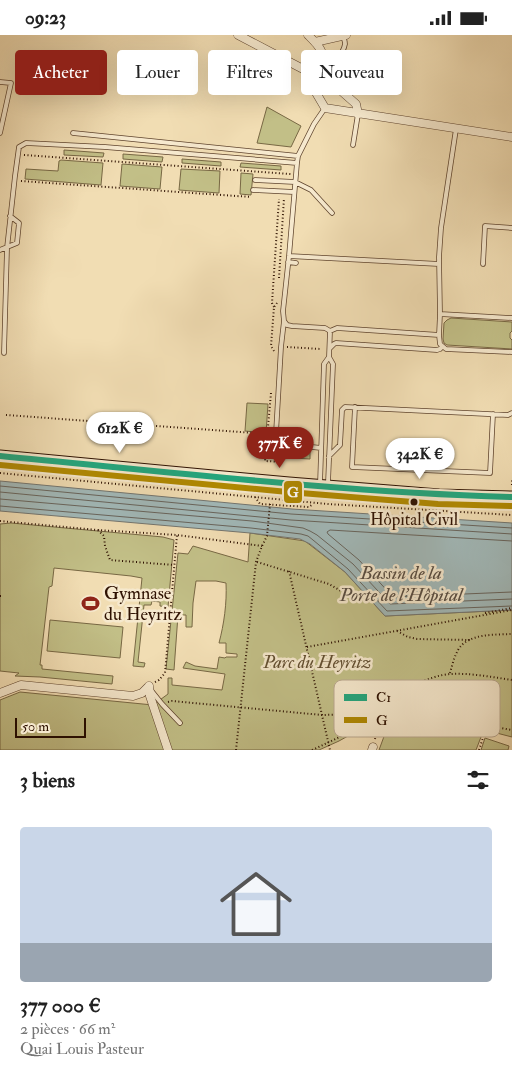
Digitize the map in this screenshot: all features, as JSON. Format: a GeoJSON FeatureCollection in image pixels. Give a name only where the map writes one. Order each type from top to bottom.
{"type":"FeatureCollection","features":[{"type":"Feature","properties":{"kind":"main road"},"geometry":{"type":"LineString","coordinates":[[0,456],[438,495],[512,497]]}},
{"type":"Feature","properties":{"kind":"street"},"geometry":{"type":"LineString","coordinates":[[238,35],[301,68]]}},
{"type":"Feature","properties":{"kind":"street"},"geometry":{"type":"LineString","coordinates":[[308,35],[321,50]]}},
{"type":"Feature","properties":{"kind":"street"},"geometry":{"type":"LineString","coordinates":[[315,42],[345,35]]}},
{"type":"Feature","properties":{"kind":"street"},"geometry":{"type":"LineString","coordinates":[[317,95],[325,108],[512,137]]}},
{"type":"Feature","properties":{"kind":"street"},"geometry":{"type":"LineString","coordinates":[[345,95],[356,105],[358,114]]}},
{"type":"Feature","properties":{"kind":"street"},"geometry":{"type":"LineString","coordinates":[[0,693],[21,685],[133,696],[142,693],[148,686]]}},
{"type":"Feature","properties":{"kind":"street"},"geometry":{"type":"LineString","coordinates":[[148,686],[168,750]]}},
{"type":"Feature","properties":{"kind":"lane"},"geometry":{"type":"LineString","coordinates":[[342,50],[345,44],[345,35]]}},
{"type":"Feature","properties":{"kind":"lane"},"geometry":{"type":"LineString","coordinates":[[0,82],[11,83],[0,133]]}},
{"type":"Feature","properties":{"kind":"lane"},"geometry":{"type":"LineString","coordinates":[[321,448],[279,437],[276,433],[284,321],[283,311],[298,156],[314,124],[325,108]]}},
{"type":"Feature","properties":{"kind":"lane"},"geometry":{"type":"LineString","coordinates":[[353,145],[358,114]]}},
{"type":"Feature","properties":{"kind":"lane"},"geometry":{"type":"LineString","coordinates":[[456,129],[441,228],[439,264],[440,344],[446,349],[512,352]]}},
{"type":"Feature","properties":{"kind":"lane"},"geometry":{"type":"LineString","coordinates":[[73,133],[298,156]]}},
{"type":"Feature","properties":{"kind":"lane"},"geometry":{"type":"LineString","coordinates":[[160,142],[160,152]]}},
{"type":"Feature","properties":{"kind":"lane"},"geometry":{"type":"LineString","coordinates":[[4,353],[6,248],[19,147],[26,143],[105,147],[297,163]]}},
{"type":"Feature","properties":{"kind":"lane"},"geometry":{"type":"LineString","coordinates":[[255,180],[295,182],[311,191],[332,213]]}},
{"type":"Feature","properties":{"kind":"lane"},"geometry":{"type":"LineString","coordinates":[[253,190],[284,192],[294,190]]}},
{"type":"Feature","properties":{"kind":"lane"},"geometry":{"type":"LineString","coordinates":[[0,250],[17,243],[18,223],[10,216]]}},
{"type":"Feature","properties":{"kind":"lane"},"geometry":{"type":"LineString","coordinates":[[483,264],[485,226],[512,228]]}},
{"type":"Feature","properties":{"kind":"lane"},"geometry":{"type":"LineString","coordinates":[[289,255],[439,264]]}},
{"type":"Feature","properties":{"kind":"lane"},"geometry":{"type":"LineString","coordinates":[[288,262],[296,263]]}},
{"type":"Feature","properties":{"kind":"lane"},"geometry":{"type":"LineString","coordinates":[[440,314],[512,318]]}},
{"type":"Feature","properties":{"kind":"lane"},"geometry":{"type":"LineString","coordinates":[[284,321],[287,325],[325,328],[330,331]]}},
{"type":"Feature","properties":{"kind":"lane"},"geometry":{"type":"LineString","coordinates":[[330,331],[337,328],[440,335]]}},
{"type":"Feature","properties":{"kind":"lane"},"geometry":{"type":"LineString","coordinates":[[324,485],[329,456],[333,363],[329,357],[330,331]]}},
{"type":"Feature","properties":{"kind":"lane"},"geometry":{"type":"LineString","coordinates":[[329,350],[336,343],[437,350],[442,347]]}},
{"type":"Feature","properties":{"kind":"lane"},"geometry":{"type":"LineString","coordinates":[[324,485],[321,448],[324,363],[329,357]]}},
{"type":"Feature","properties":{"kind":"lane"},"geometry":{"type":"LineString","coordinates":[[329,456],[340,445],[342,410],[345,407],[508,415],[512,413]]}},
{"type":"Feature","properties":{"kind":"lane"},"geometry":{"type":"LineString","coordinates":[[355,407],[352,467],[490,473],[493,414]]}},
{"type":"Feature","properties":{"kind":"lane"},"geometry":{"type":"LineString","coordinates":[[148,686],[180,723]]}},
{"type":"Feature","properties":{"kind":"path"},"geometry":{"type":"LineString","coordinates":[[18,154],[172,163],[296,174]]}},
{"type":"Feature","properties":{"kind":"path"},"geometry":{"type":"LineString","coordinates":[[14,180],[259,197]]}},
{"type":"Feature","properties":{"kind":"path"},"geometry":{"type":"LineString","coordinates":[[279,284],[284,192]]}},
{"type":"Feature","properties":{"kind":"path"},"geometry":{"type":"LineString","coordinates":[[274,351],[271,346],[274,307],[272,303],[279,199],[284,199]]}},
{"type":"Feature","properties":{"kind":"path"},"geometry":{"type":"LineString","coordinates":[[274,307],[277,303]]}},
{"type":"Feature","properties":{"kind":"path"},"geometry":{"type":"LineString","coordinates":[[285,347],[321,349]]}},
{"type":"Feature","properties":{"kind":"path"},"geometry":{"type":"LineString","coordinates":[[271,388],[265,461],[282,462],[282,465]]}},
{"type":"Feature","properties":{"kind":"path"},"geometry":{"type":"LineString","coordinates":[[6,415],[267,434]]}},
{"type":"Feature","properties":{"kind":"path"},"geometry":{"type":"LineString","coordinates":[[0,473],[314,503],[512,515]]}},
{"type":"Feature","properties":{"kind":"path"},"geometry":{"type":"LineString","coordinates":[[512,480],[512,485]]}},
{"type":"Feature","properties":{"kind":"path"},"geometry":{"type":"LineString","coordinates":[[255,497],[260,504],[309,507],[314,503]]}},
{"type":"Feature","properties":{"kind":"path"},"geometry":{"type":"LineString","coordinates":[[236,750],[256,561],[267,537],[270,504]]}},
{"type":"Feature","properties":{"kind":"path"},"geometry":{"type":"LineString","coordinates":[[0,521],[177,535],[262,545]]}},
{"type":"Feature","properties":{"kind":"path"},"geometry":{"type":"LineString","coordinates":[[98,529],[104,537],[110,561],[174,565]]}},
{"type":"Feature","properties":{"kind":"path"},"geometry":{"type":"LineString","coordinates":[[148,686],[159,680],[165,673],[177,535]]}},
{"type":"Feature","properties":{"kind":"path"},"geometry":{"type":"LineString","coordinates":[[256,561],[329,584],[358,601],[371,602],[423,591]]}},
{"type":"Feature","properties":{"kind":"path"},"geometry":{"type":"LineString","coordinates":[[289,571],[330,750]]}},
{"type":"Feature","properties":{"kind":"path"},"geometry":{"type":"LineString","coordinates":[[307,647],[512,609]]}},
{"type":"Feature","properties":{"kind":"path"},"geometry":{"type":"LineString","coordinates":[[397,631],[512,609]]}},
{"type":"Feature","properties":{"kind":"path"},"geometry":{"type":"LineString","coordinates":[[397,631],[408,637],[418,639],[471,640]]}},
{"type":"Feature","properties":{"kind":"path"},"geometry":{"type":"LineString","coordinates":[[450,674],[457,651],[464,643],[484,636],[512,634]]}},
{"type":"Feature","properties":{"kind":"path"},"geometry":{"type":"LineString","coordinates":[[427,680],[450,674],[512,680]]}},
{"type":"Feature","properties":{"kind":"path"},"geometry":{"type":"LineString","coordinates":[[162,704],[172,701],[334,715]]}},
{"type":"Feature","properties":{"kind":"path"},"geometry":{"type":"LineString","coordinates":[[312,750],[339,737]]}},
{"type":"Feature","properties":{"kind":"path"},"geometry":{"type":"LineString","coordinates":[[479,750],[483,737]]}},
{"type":"Feature","properties":{"kind":"green space"},"geometry":{"type":"Polygon","coordinates":[[[267,107],[301,126],[291,147],[257,143],[267,107]]]}},
{"type":"Feature","properties":{"kind":"green space"},"geometry":{"type":"Polygon","coordinates":[[[64,150],[104,153],[103,157],[64,155],[64,150]]]}},
{"type":"Feature","properties":{"kind":"green space"},"geometry":{"type":"Polygon","coordinates":[[[123,154],[163,157],[162,162],[123,159],[123,154]]]}},
{"type":"Feature","properties":{"kind":"green space"},"geometry":{"type":"Polygon","coordinates":[[[182,159],[221,162],[221,166],[182,163],[182,159]]]}},
{"type":"Feature","properties":{"kind":"green space"},"geometry":{"type":"Polygon","coordinates":[[[59,161],[103,163],[101,185],[25,179],[26,169],[58,171],[59,161]]]}},
{"type":"Feature","properties":{"kind":"green space"},"geometry":{"type":"Polygon","coordinates":[[[241,163],[281,166],[281,170],[240,167],[241,163]]]}},
{"type":"Feature","properties":{"kind":"green space"},"geometry":{"type":"Polygon","coordinates":[[[122,164],[162,167],[160,189],[120,186],[122,164]]]}},
{"type":"Feature","properties":{"kind":"green space"},"geometry":{"type":"Polygon","coordinates":[[[181,169],[220,171],[219,193],[179,190],[181,169]]]}},
{"type":"Feature","properties":{"kind":"green space"},"geometry":{"type":"Polygon","coordinates":[[[241,173],[253,174],[251,195],[240,194],[241,173]]]}},
{"type":"Feature","properties":{"kind":"green space"},"geometry":{"type":"Polygon","coordinates":[[[451,318],[512,322],[510,338],[512,340],[512,349],[447,345],[443,339],[444,323],[451,318]]]}},
{"type":"Feature","properties":{"kind":"green space"},"geometry":{"type":"Polygon","coordinates":[[[247,403],[268,404],[266,433],[245,431],[247,403]]]}},
{"type":"Feature","properties":{"kind":"green space"},"geometry":{"type":"Polygon","coordinates":[[[294,443],[310,449],[310,459],[293,458],[294,443]]]}},
{"type":"Feature","properties":{"kind":"green space"},"geometry":{"type":"Polygon","coordinates":[[[11,523],[163,537],[174,540],[168,607],[160,606],[160,602],[152,601],[151,605],[144,605],[138,662],[145,663],[144,667],[133,666],[142,578],[54,568],[52,586],[49,587],[40,665],[42,665],[42,669],[113,676],[112,684],[15,676],[19,673],[0,671],[0,524],[11,523]]]}},
{"type":"Feature","properties":{"kind":"green space","name":"Parc du Heyritz"},"geometry":{"type":"Polygon","coordinates":[[[250,533],[305,541],[345,572],[385,616],[512,610],[512,737],[500,734],[500,680],[334,680],[334,737],[346,737],[319,750],[0,750],[0,700],[20,692],[153,705],[168,694],[168,678],[172,678],[172,685],[222,690],[225,674],[183,668],[186,662],[195,666],[217,669],[219,657],[237,657],[237,654],[226,653],[226,643],[219,643],[225,613],[226,583],[196,581],[192,627],[186,627],[186,615],[178,615],[174,670],[166,669],[178,553],[188,554],[193,546],[248,562],[250,533]]]}},
{"type":"Feature","properties":{"kind":"green space"},"geometry":{"type":"Polygon","coordinates":[[[50,620],[123,627],[120,658],[47,651],[50,620]]]}},
{"type":"Feature","properties":{"kind":"green space"},"geometry":{"type":"Polygon","coordinates":[[[384,737],[481,737],[476,750],[379,750],[384,737]]]}},
{"type":"Feature","properties":{"kind":"green space"},"geometry":{"type":"Polygon","coordinates":[[[485,738],[509,746],[508,750],[481,750],[485,738]]]}},
{"type":"Feature","properties":{"kind":"water","name":"Bassin de la Porte de l’Hôpital"},"geometry":{"type":"Polygon","coordinates":[[[0,481],[292,509],[512,523],[512,610],[385,616],[345,572],[310,544],[300,539],[0,511],[0,481]]]}},
{"type":"Feature","properties":{"kind":"transit line","name":"C1"},"geometry":{"type":"LineString","coordinates":[[0,456],[320,486],[512,497]]}},
{"type":"Feature","properties":{"kind":"transit line","name":"G"},"geometry":{"type":"LineString","coordinates":[[0,465],[288,492],[438,504],[512,506]]}},
{"type":"Feature","properties":{"kind":"place","name":"Hôpital Civil"},"geometry":{"type":"Point","coordinates":[414,502]}},
{"type":"Feature","properties":{"kind":"place","name":"Gymnase du Heyritz"},"geometry":{"type":"Point","coordinates":[90,603]}}]}
